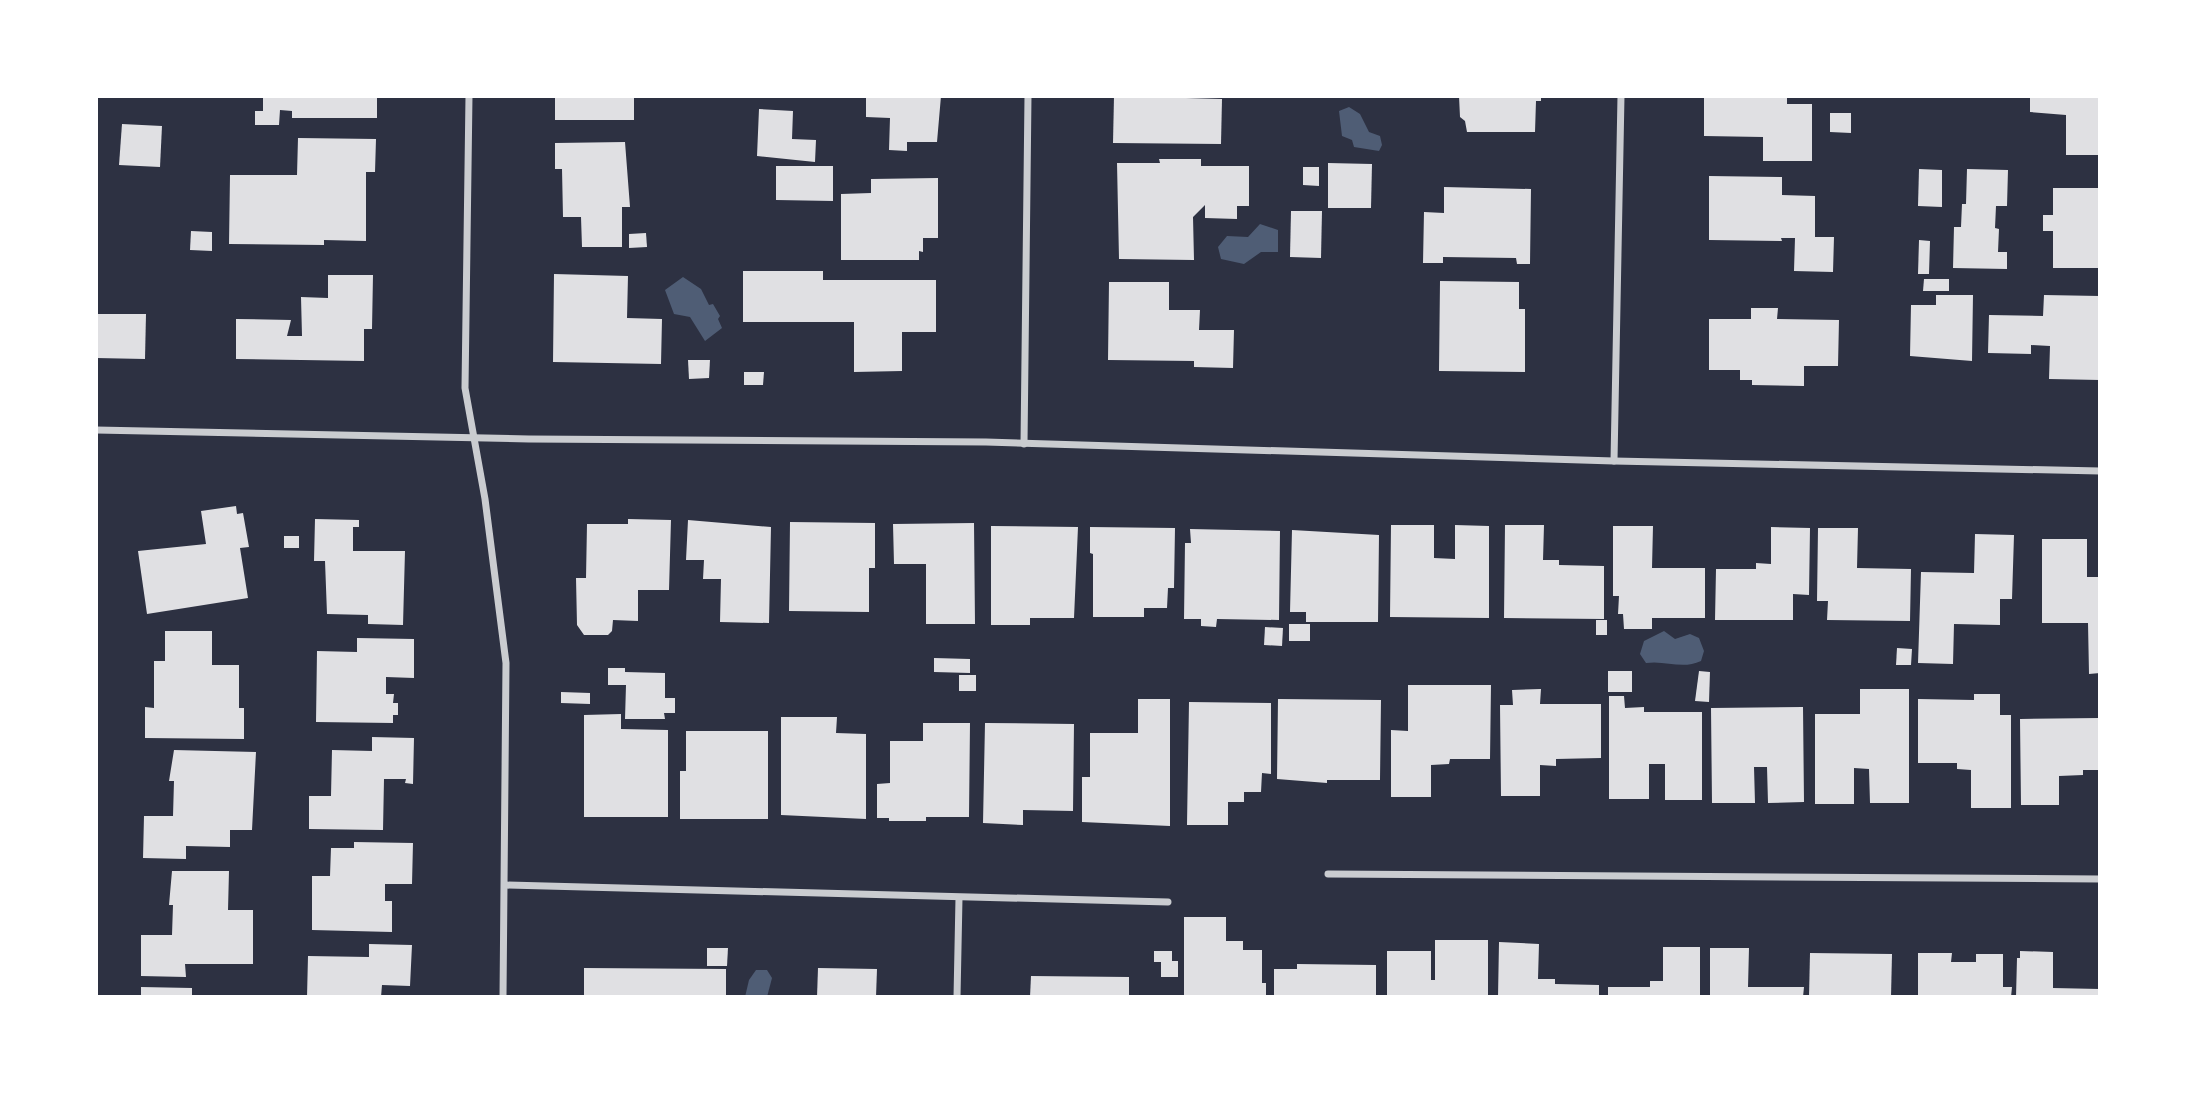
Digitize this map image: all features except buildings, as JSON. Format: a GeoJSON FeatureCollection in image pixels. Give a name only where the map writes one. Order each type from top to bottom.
{"type":"FeatureCollection","features":[{"type":"Feature","properties":{"kind":"street"},"geometry":{"type":"LineString","coordinates":[[469,96],[465,377],[506,663],[503,997]]}},
{"type":"Feature","properties":{"kind":"street"},"geometry":{"type":"LineString","coordinates":[[1024,444],[1028,96]]}},
{"type":"Feature","properties":{"kind":"street"},"geometry":{"type":"LineString","coordinates":[[1614,461],[1621,96]]}},
{"type":"Feature","properties":{"kind":"street"},"geometry":{"type":"LineString","coordinates":[[96,430],[475,438],[1024,444],[1614,461],[2100,471]]}},
{"type":"Feature","properties":{"kind":"street"},"geometry":{"type":"LineString","coordinates":[[1328,874],[2100,879]]}},
{"type":"Feature","properties":{"kind":"street"},"geometry":{"type":"LineString","coordinates":[[505,885],[1168,902]]}},
{"type":"Feature","properties":{"kind":"street"},"geometry":{"type":"LineString","coordinates":[[957,997],[958,898]]}},
{"type":"Feature","properties":{"kind":"water"},"geometry":{"type":"Polygon","coordinates":[[[1349,107],[1360,114],[1369,132],[1380,136],[1382,145],[1379,151],[1354,147],[1352,140],[1342,136],[1339,111],[1349,107]]]}},
{"type":"Feature","properties":{"kind":"water"},"geometry":{"type":"Polygon","coordinates":[[[1260,224],[1278,230],[1278,252],[1261,252],[1244,264],[1221,259],[1218,247],[1227,236],[1248,237],[1260,224]]]}},
{"type":"Feature","properties":{"kind":"water"},"geometry":{"type":"Polygon","coordinates":[[[683,277],[701,289],[709,305],[713,304],[720,316],[718,319],[722,328],[705,341],[690,317],[674,314],[665,290],[683,277]]]}},
{"type":"Feature","properties":{"kind":"water"},"geometry":{"type":"Polygon","coordinates":[[[1664,631],[1675,639],[1690,634],[1699,638],[1704,651],[1701,661],[1687,665],[1646,663],[1640,654],[1644,641],[1664,631]]]}},
{"type":"Feature","properties":{"kind":"water"},"geometry":{"type":"Polygon","coordinates":[[[756,970],[767,970],[772,978],[767,997],[745,997],[749,980],[756,970]]]}}]}
